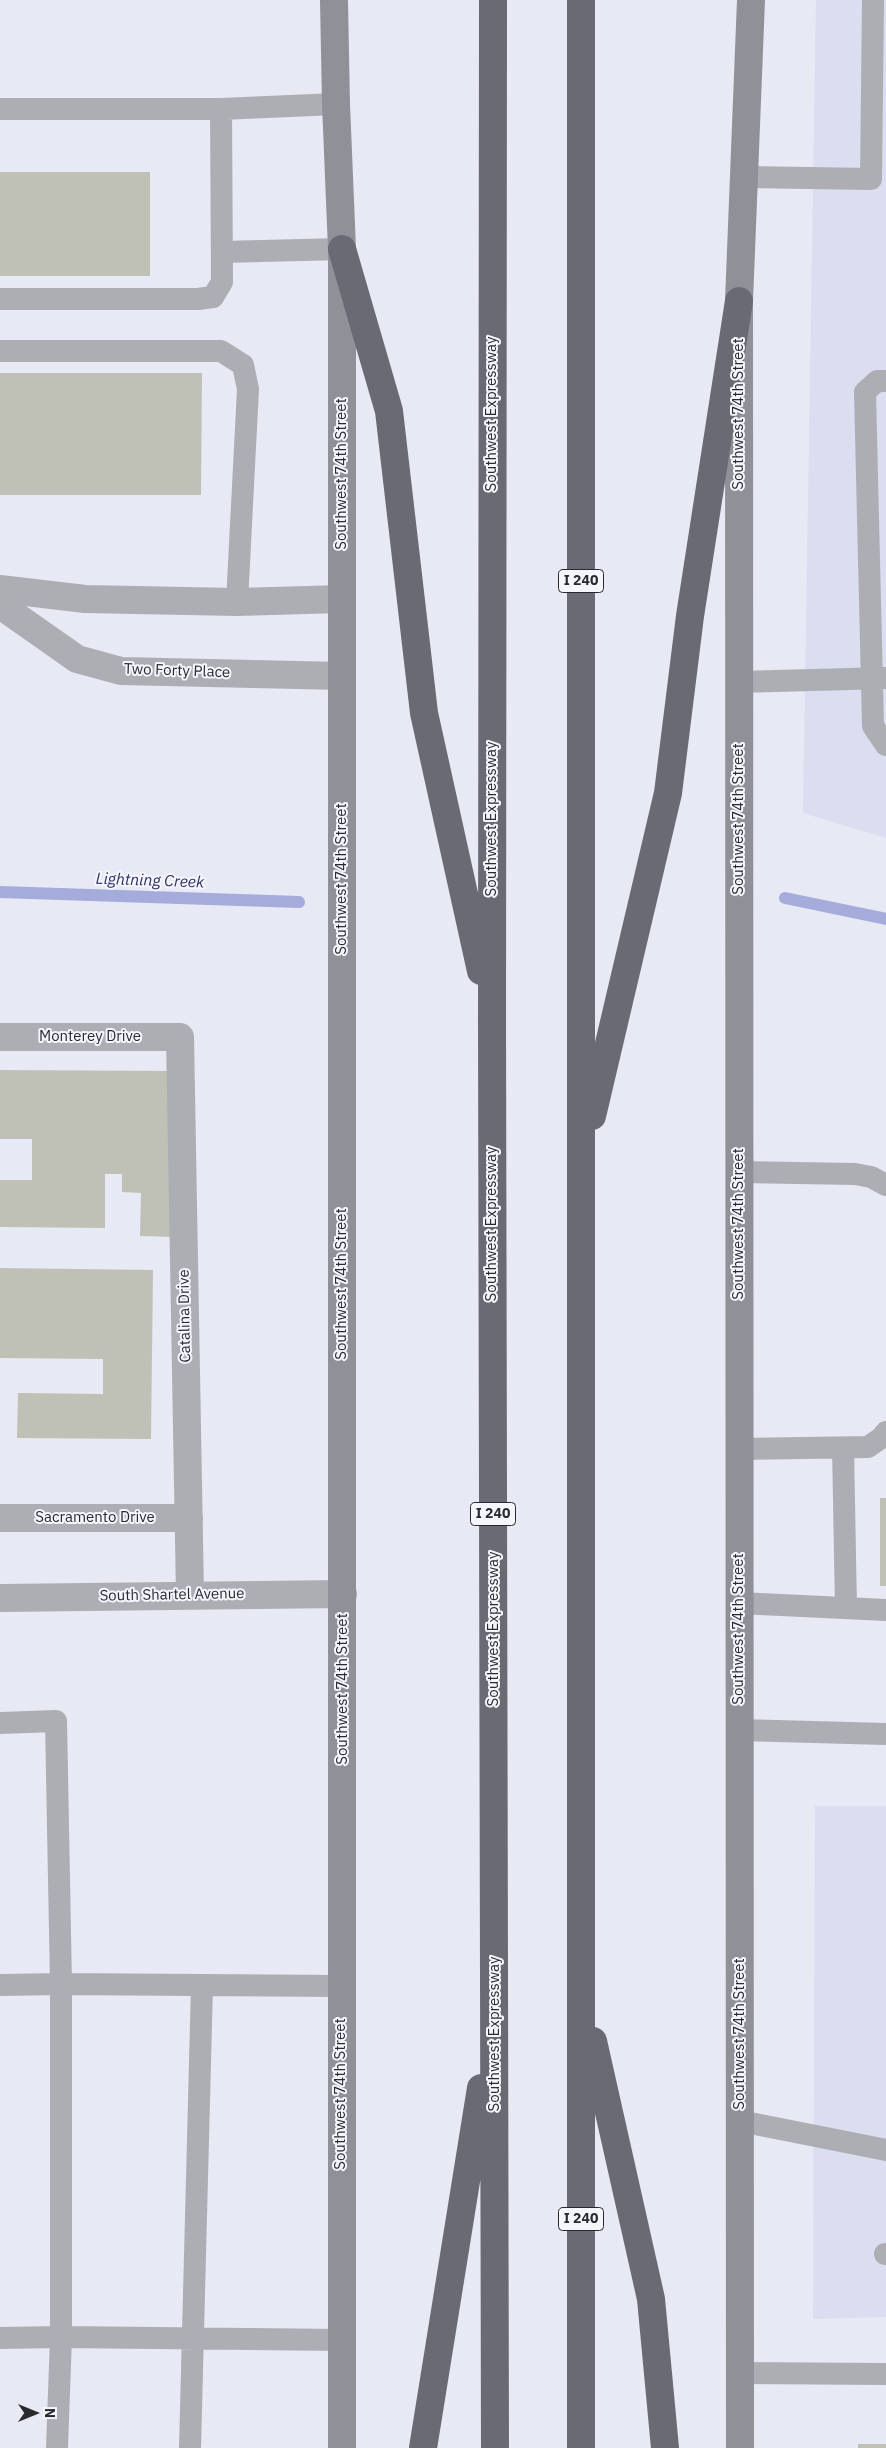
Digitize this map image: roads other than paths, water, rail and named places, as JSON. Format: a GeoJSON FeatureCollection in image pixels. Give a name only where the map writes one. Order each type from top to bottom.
{"type":"FeatureCollection","features":[{"type":"Feature","properties":{"kind":"highway","name":"Southwest Expressway"},"geometry":{"type":"LineString","coordinates":[[493,0],[492,1022],[495,2448]]}},
{"type":"Feature","properties":{"kind":"highway","name":"I 240"},"geometry":{"type":"LineString","coordinates":[[581,0],[581,2448]]}},
{"type":"Feature","properties":{"kind":"highway"},"geometry":{"type":"LineString","coordinates":[[342,249],[389,411],[424,713],[492,1022]]}},
{"type":"Feature","properties":{"kind":"highway"},"geometry":{"type":"LineString","coordinates":[[581,1161],[668,793],[690,616],[739,300]]}},
{"type":"Feature","properties":{"kind":"highway"},"geometry":{"type":"LineString","coordinates":[[581,1991],[651,2300],[665,2448]]}},
{"type":"Feature","properties":{"kind":"highway"},"geometry":{"type":"LineString","coordinates":[[423,2448],[495,2005]]}},
{"type":"Feature","properties":{"kind":"main road","name":"Southwest 74th Street"},"geometry":{"type":"LineString","coordinates":[[334,0],[342,249],[342,2448]]}},
{"type":"Feature","properties":{"kind":"main road","name":"Southwest 74th Street"},"geometry":{"type":"LineString","coordinates":[[740,2448],[739,300],[751,0]]}},
{"type":"Feature","properties":{"kind":"street"},"geometry":{"type":"LineString","coordinates":[[0,589],[85,600],[238,602],[342,600]]}},
{"type":"Feature","properties":{"kind":"street","name":"Two Forty Place"},"geometry":{"type":"LineString","coordinates":[[0,605],[77,660],[121,671],[342,676]]}},
{"type":"Feature","properties":{"kind":"street","name":"Monterey Drive"},"geometry":{"type":"LineString","coordinates":[[0,1038],[180,1037]]}},
{"type":"Feature","properties":{"kind":"street","name":"Catalina Drive"},"geometry":{"type":"LineString","coordinates":[[180,1037],[190,1595]]}},
{"type":"Feature","properties":{"kind":"street","name":"Sacramento Drive"},"geometry":{"type":"LineString","coordinates":[[0,1518],[189,1518]]}},
{"type":"Feature","properties":{"kind":"street","name":"South Shartel Avenue"},"geometry":{"type":"LineString","coordinates":[[0,1598],[343,1594]]}},
{"type":"Feature","properties":{"kind":"lane"},"geometry":{"type":"LineString","coordinates":[[744,177],[879,179],[873,0]]}},
{"type":"Feature","properties":{"kind":"lane"},"geometry":{"type":"LineString","coordinates":[[0,109],[221,109],[336,104]]}},
{"type":"Feature","properties":{"kind":"lane"},"geometry":{"type":"LineString","coordinates":[[0,299],[198,299],[213,297],[222,282],[221,109]]}},
{"type":"Feature","properties":{"kind":"lane"},"geometry":{"type":"LineString","coordinates":[[222,252],[342,249]]}},
{"type":"Feature","properties":{"kind":"lane"},"geometry":{"type":"LineString","coordinates":[[0,351],[221,351],[243,365],[248,389],[238,602]]}},
{"type":"Feature","properties":{"kind":"lane"},"geometry":{"type":"LineString","coordinates":[[886,381],[877,381],[865,392],[879,678],[872,726],[886,745]]}},
{"type":"Feature","properties":{"kind":"lane"},"geometry":{"type":"LineString","coordinates":[[739,682],[879,678]]}},
{"type":"Feature","properties":{"kind":"lane"},"geometry":{"type":"LineString","coordinates":[[739,1172],[855,1174],[870,1177],[886,1185]]}},
{"type":"Feature","properties":{"kind":"lane"},"geometry":{"type":"LineString","coordinates":[[739,1449],[868,1447],[886,1432]]}},
{"type":"Feature","properties":{"kind":"lane"},"geometry":{"type":"LineString","coordinates":[[844,1448],[846,1608]]}},
{"type":"Feature","properties":{"kind":"lane"},"geometry":{"type":"LineString","coordinates":[[739,1603],[886,1610]]}},
{"type":"Feature","properties":{"kind":"lane"},"geometry":{"type":"LineString","coordinates":[[0,1723],[56,1721],[60,1984],[61,2337],[58,2448]]}},
{"type":"Feature","properties":{"kind":"lane"},"geometry":{"type":"LineString","coordinates":[[740,1730],[886,1734]]}},
{"type":"Feature","properties":{"kind":"lane"},"geometry":{"type":"LineString","coordinates":[[0,1985],[341,1986]]}},
{"type":"Feature","properties":{"kind":"lane"},"geometry":{"type":"LineString","coordinates":[[190,2448],[202,1985]]}},
{"type":"Feature","properties":{"kind":"lane"},"geometry":{"type":"LineString","coordinates":[[740,2121],[886,2150]]}},
{"type":"Feature","properties":{"kind":"lane"},"geometry":{"type":"LineString","coordinates":[[0,2338],[342,2340]]}},
{"type":"Feature","properties":{"kind":"lane"},"geometry":{"type":"LineString","coordinates":[[740,2373],[886,2374]]}},
{"type":"Feature","properties":{"kind":"waterway","name":"Lightning Creek"},"geometry":{"type":"LineString","coordinates":[[0,892],[299,902]]}},
{"type":"Feature","properties":{"kind":"waterway","name":"Lightning Creek"},"geometry":{"type":"LineString","coordinates":[[785,898],[886,919]]}}]}
